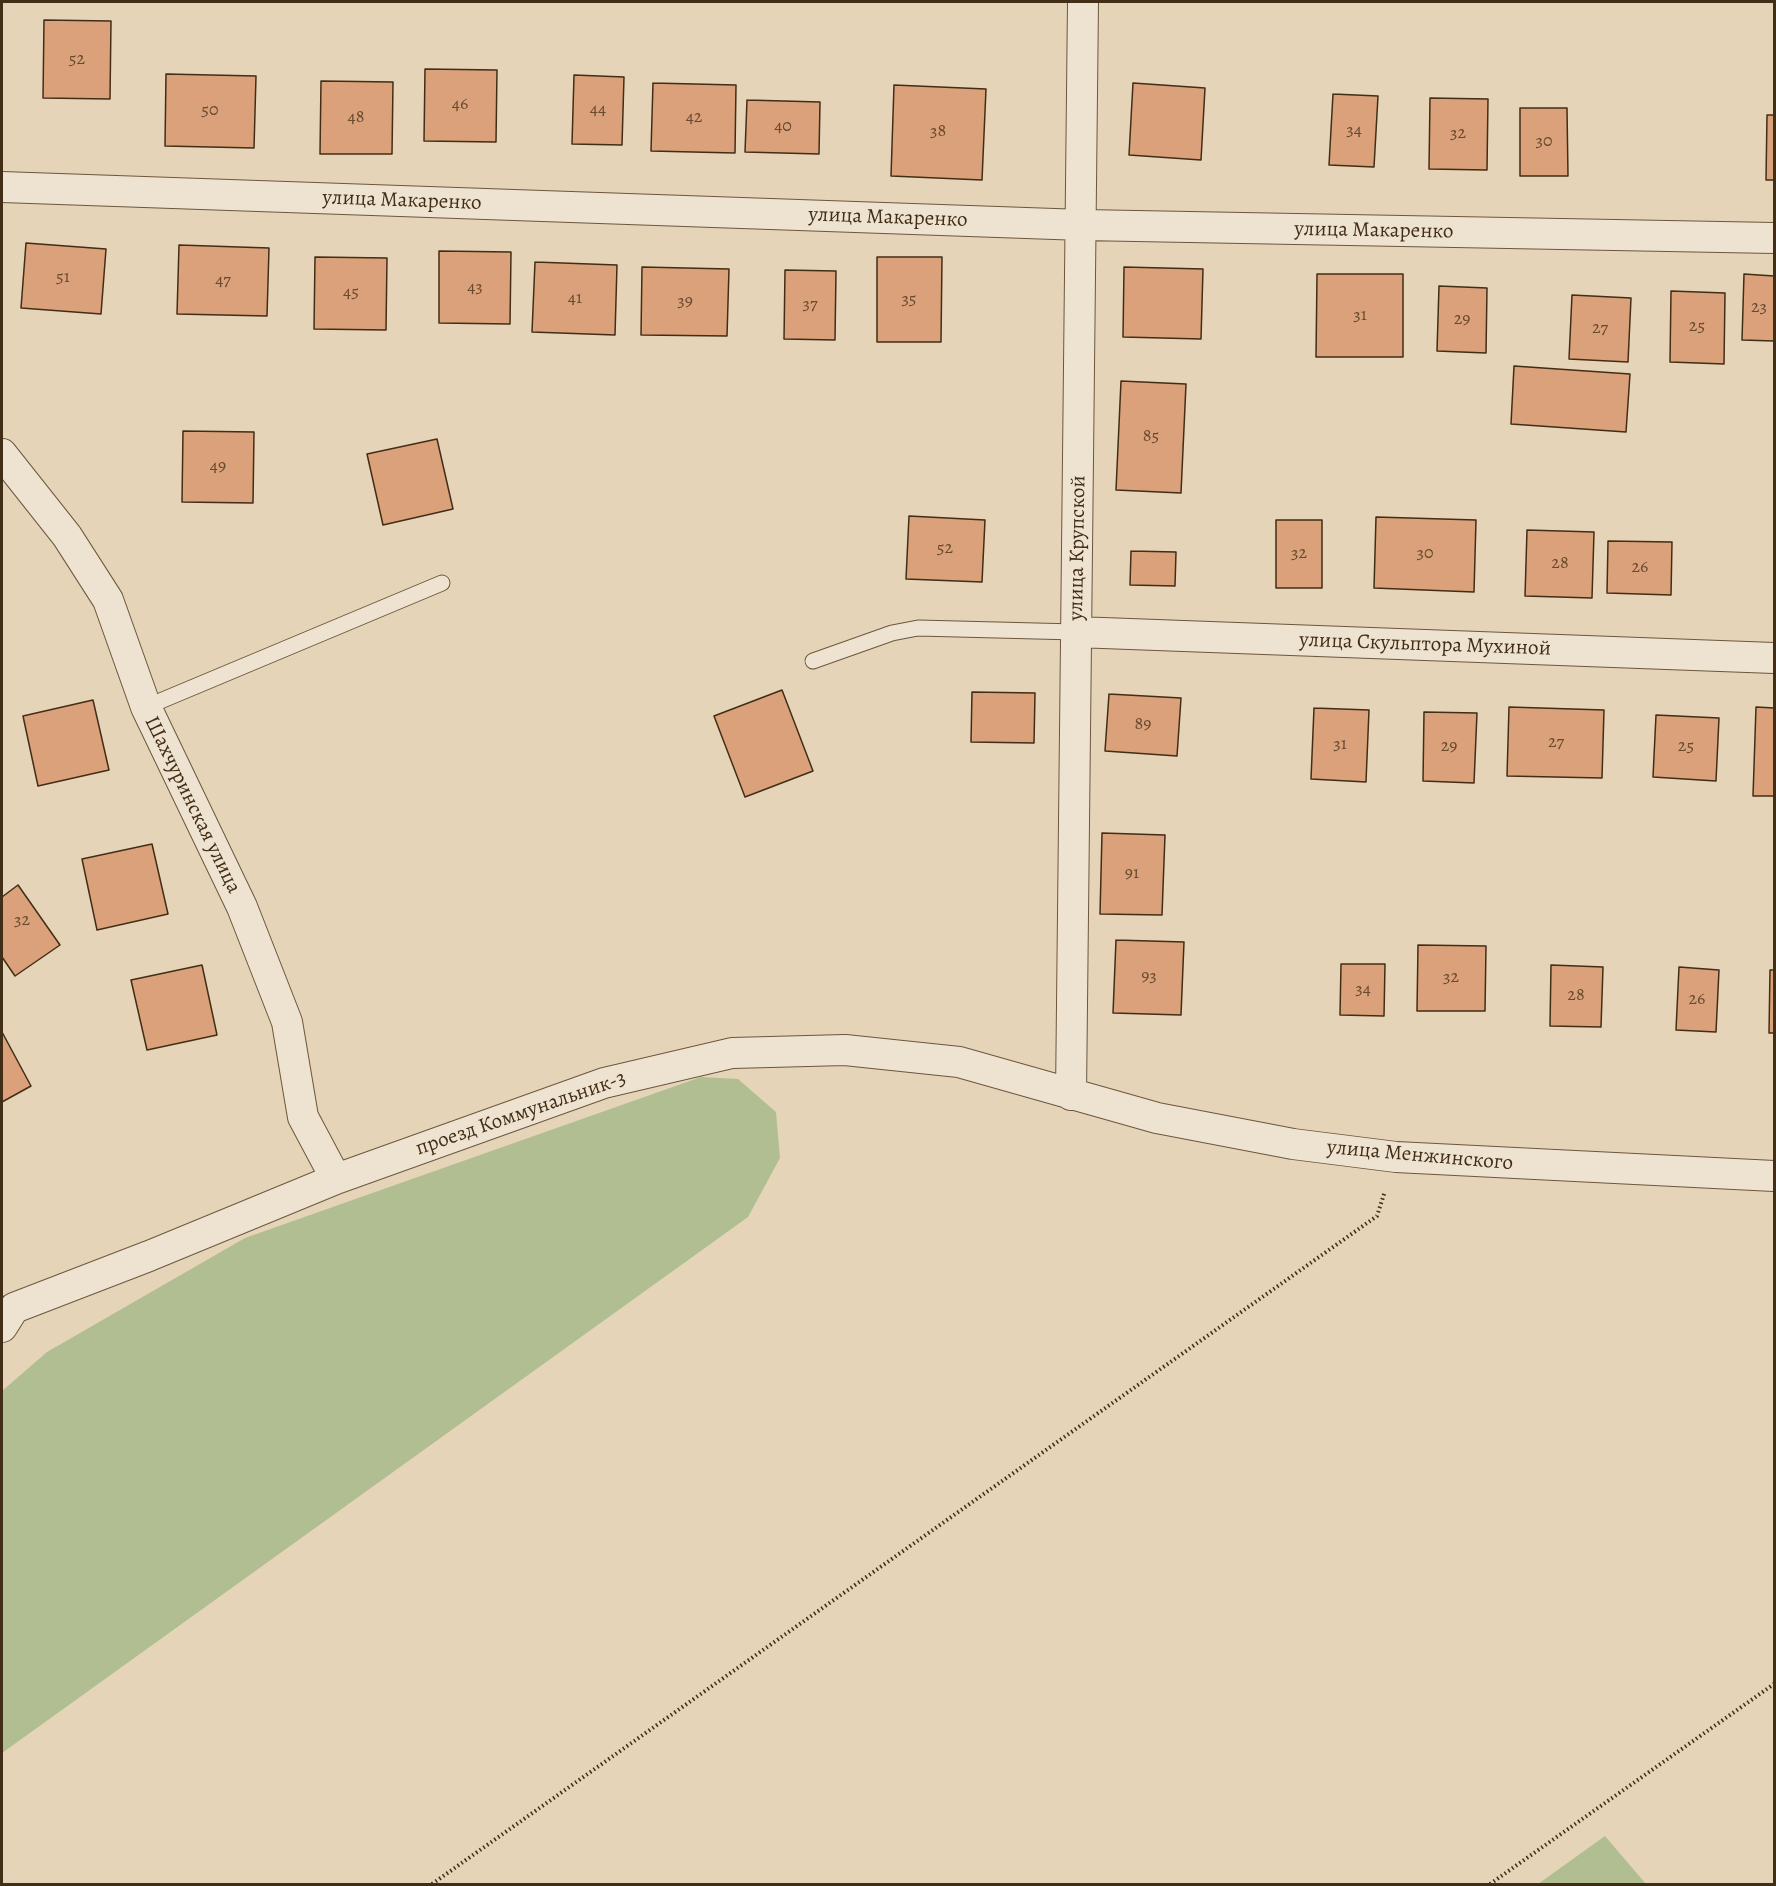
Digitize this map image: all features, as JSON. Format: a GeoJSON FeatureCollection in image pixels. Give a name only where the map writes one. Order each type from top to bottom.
{"type":"FeatureCollection","features":[{"type":"Feature","properties":{"kind":"street","name":"улица Крупской"},"geometry":{"type":"LineString","coordinates":[[1071,1095],[1083,225],[1083,2]]}},
{"type":"Feature","properties":{"kind":"street","name":"улица Макаренко"},"geometry":{"type":"LineString","coordinates":[[2,187],[1083,225],[1774,238]]}},
{"type":"Feature","properties":{"kind":"street","name":"Шахчуринская улица"},"geometry":{"type":"LineString","coordinates":[[2,454],[67,536],[108,600],[146,707],[246,918],[287,1022],[303,1117],[336,1179]]}},
{"type":"Feature","properties":{"kind":"street","name":"улица Скульптора Мухиной"},"geometry":{"type":"LineString","coordinates":[[1076,633],[1774,658]]}},
{"type":"Feature","properties":{"kind":"street","name":"проезд Коммунальник-3"},"geometry":{"type":"LineString","coordinates":[[6,1314],[336,1179],[604,1083],[732,1053],[845,1050],[959,1062],[1071,1095]]}},
{"type":"Feature","properties":{"kind":"street","name":"улица Менжинского"},"geometry":{"type":"LineString","coordinates":[[1071,1095],[1157,1118],[1293,1144],[1396,1157],[1578,1168],[1774,1176]]}},
{"type":"Feature","properties":{"kind":"lane"},"geometry":{"type":"LineString","coordinates":[[146,707],[442,584]]}},
{"type":"Feature","properties":{"kind":"lane"},"geometry":{"type":"LineString","coordinates":[[813,661],[892,633],[918,628],[1076,633]]}},
{"type":"Feature","properties":{"kind":"path"},"geometry":{"type":"LineString","coordinates":[[432,1884],[1377,1216],[1396,1157]]}},
{"type":"Feature","properties":{"kind":"path"},"geometry":{"type":"LineString","coordinates":[[1490,1884],[1774,1684]]}},
{"type":"Feature","properties":{"kind":"green space"},"geometry":{"type":"Polygon","coordinates":[[[701,1077],[738,1079],[776,1112],[780,1158],[748,1217],[2,1753],[2,1391],[47,1352],[245,1238],[701,1077]]]}},
{"type":"Feature","properties":{"kind":"green space"},"geometry":{"type":"Polygon","coordinates":[[[1605,1836],[1646,1884],[1538,1884],[1605,1836]]]}},
{"type":"Feature","properties":{"kind":"building"},"geometry":{"type":"Polygon","coordinates":[[[44,20],[111,21],[110,99],[43,98],[44,20]]]}},
{"type":"Feature","properties":{"kind":"building"},"geometry":{"type":"Polygon","coordinates":[[[425,69],[497,70],[496,142],[424,141],[425,69]]]}},
{"type":"Feature","properties":{"kind":"building"},"geometry":{"type":"Polygon","coordinates":[[[166,74],[256,76],[254,148],[165,146],[166,74]]]}},
{"type":"Feature","properties":{"kind":"building"},"geometry":{"type":"Polygon","coordinates":[[[574,75],[624,77],[622,145],[572,144],[574,75]]]}},
{"type":"Feature","properties":{"kind":"building"},"geometry":{"type":"Polygon","coordinates":[[[321,81],[393,82],[392,154],[320,154],[321,81]]]}},
{"type":"Feature","properties":{"kind":"building"},"geometry":{"type":"Polygon","coordinates":[[[653,83],[736,85],[735,153],[651,151],[653,83]]]}},
{"type":"Feature","properties":{"kind":"building"},"geometry":{"type":"Polygon","coordinates":[[[1133,83],[1205,88],[1201,160],[1129,155],[1133,83]]]}},
{"type":"Feature","properties":{"kind":"building"},"geometry":{"type":"Polygon","coordinates":[[[894,85],[986,89],[982,180],[891,176],[894,85]]]}},
{"type":"Feature","properties":{"kind":"building"},"geometry":{"type":"Polygon","coordinates":[[[1333,94],[1378,96],[1374,167],[1329,165],[1333,94]]]}},
{"type":"Feature","properties":{"kind":"building"},"geometry":{"type":"Polygon","coordinates":[[[1430,98],[1488,99],[1487,170],[1429,169],[1430,98]]]}},
{"type":"Feature","properties":{"kind":"building"},"geometry":{"type":"Polygon","coordinates":[[[747,100],[820,102],[819,154],[745,152],[747,100]]]}},
{"type":"Feature","properties":{"kind":"building"},"geometry":{"type":"Polygon","coordinates":[[[1520,108],[1567,108],[1568,176],[1520,176],[1520,108]]]}},
{"type":"Feature","properties":{"kind":"building"},"geometry":{"type":"Polygon","coordinates":[[[1767,115],[1774,115],[1774,180],[1766,180],[1767,115]]]}},
{"type":"Feature","properties":{"kind":"building"},"geometry":{"type":"Polygon","coordinates":[[[26,243],[106,249],[101,314],[21,308],[26,243]]]}},
{"type":"Feature","properties":{"kind":"building"},"geometry":{"type":"Polygon","coordinates":[[[179,245],[269,248],[267,316],[177,314],[179,245]]]}},
{"type":"Feature","properties":{"kind":"building"},"geometry":{"type":"Polygon","coordinates":[[[439,251],[511,252],[510,324],[439,323],[439,251]]]}},
{"type":"Feature","properties":{"kind":"building"},"geometry":{"type":"Polygon","coordinates":[[[315,257],[387,258],[386,330],[314,329],[315,257]]]}},
{"type":"Feature","properties":{"kind":"building"},"geometry":{"type":"Polygon","coordinates":[[[877,257],[942,257],[941,342],[877,342],[877,257]]]}},
{"type":"Feature","properties":{"kind":"building"},"geometry":{"type":"Polygon","coordinates":[[[535,262],[617,265],[615,335],[532,332],[535,262]]]}},
{"type":"Feature","properties":{"kind":"building"},"geometry":{"type":"Polygon","coordinates":[[[642,267],[729,269],[727,336],[641,335],[642,267]]]}},
{"type":"Feature","properties":{"kind":"building"},"geometry":{"type":"Polygon","coordinates":[[[1124,267],[1203,269],[1201,339],[1123,337],[1124,267]]]}},
{"type":"Feature","properties":{"kind":"building"},"geometry":{"type":"Polygon","coordinates":[[[785,270],[836,271],[835,340],[784,339],[785,270]]]}},
{"type":"Feature","properties":{"kind":"building"},"geometry":{"type":"Polygon","coordinates":[[[1317,274],[1403,274],[1403,357],[1316,357],[1317,274]]]}},
{"type":"Feature","properties":{"kind":"building"},"geometry":{"type":"Polygon","coordinates":[[[1744,274],[1774,276],[1774,341],[1742,340],[1744,274]]]}},
{"type":"Feature","properties":{"kind":"building"},"geometry":{"type":"Polygon","coordinates":[[[1439,286],[1487,288],[1486,353],[1437,351],[1439,286]]]}},
{"type":"Feature","properties":{"kind":"building"},"geometry":{"type":"Polygon","coordinates":[[[1671,291],[1725,293],[1724,364],[1670,362],[1671,291]]]}},
{"type":"Feature","properties":{"kind":"building"},"geometry":{"type":"Polygon","coordinates":[[[1572,295],[1631,298],[1628,362],[1569,359],[1572,295]]]}},
{"type":"Feature","properties":{"kind":"building"},"geometry":{"type":"Polygon","coordinates":[[[1514,366],[1630,374],[1626,432],[1511,424],[1514,366]]]}},
{"type":"Feature","properties":{"kind":"building"},"geometry":{"type":"Polygon","coordinates":[[[1121,381],[1186,384],[1181,493],[1116,490],[1121,381]]]}},
{"type":"Feature","properties":{"kind":"building"},"geometry":{"type":"Polygon","coordinates":[[[183,431],[254,432],[253,503],[182,502],[183,431]]]}},
{"type":"Feature","properties":{"kind":"building"},"geometry":{"type":"Polygon","coordinates":[[[437,439],[453,509],[383,525],[367,454],[437,439]]]}},
{"type":"Feature","properties":{"kind":"building"},"geometry":{"type":"Polygon","coordinates":[[[909,516],[985,520],[982,582],[906,579],[909,516]]]}},
{"type":"Feature","properties":{"kind":"building"},"geometry":{"type":"Polygon","coordinates":[[[1376,517],[1476,520],[1474,592],[1374,588],[1376,517]]]}},
{"type":"Feature","properties":{"kind":"building"},"geometry":{"type":"Polygon","coordinates":[[[1276,520],[1322,520],[1322,588],[1276,588],[1276,520]]]}},
{"type":"Feature","properties":{"kind":"building"},"geometry":{"type":"Polygon","coordinates":[[[1527,530],[1594,532],[1592,598],[1525,596],[1527,530]]]}},
{"type":"Feature","properties":{"kind":"building"},"geometry":{"type":"Polygon","coordinates":[[[1608,541],[1672,542],[1671,595],[1607,593],[1608,541]]]}},
{"type":"Feature","properties":{"kind":"building"},"geometry":{"type":"Polygon","coordinates":[[[1131,551],[1176,552],[1175,586],[1130,585],[1131,551]]]}},
{"type":"Feature","properties":{"kind":"building"},"geometry":{"type":"Polygon","coordinates":[[[782,690],[813,771],[745,797],[714,716],[782,690]]]}},
{"type":"Feature","properties":{"kind":"building"},"geometry":{"type":"Polygon","coordinates":[[[972,692],[1035,693],[1034,743],[971,742],[972,692]]]}},
{"type":"Feature","properties":{"kind":"building"},"geometry":{"type":"Polygon","coordinates":[[[1109,694],[1181,698],[1177,756],[1105,751],[1109,694]]]}},
{"type":"Feature","properties":{"kind":"building"},"geometry":{"type":"Polygon","coordinates":[[[93,700],[109,770],[38,786],[23,716],[93,700]]]}},
{"type":"Feature","properties":{"kind":"building"},"geometry":{"type":"Polygon","coordinates":[[[1509,707],[1604,710],[1602,778],[1507,776],[1509,707]]]}},
{"type":"Feature","properties":{"kind":"building"},"geometry":{"type":"Polygon","coordinates":[[[1756,707],[1774,708],[1774,796],[1753,796],[1756,707]]]}},
{"type":"Feature","properties":{"kind":"building"},"geometry":{"type":"Polygon","coordinates":[[[1314,708],[1369,710],[1366,782],[1311,779],[1314,708]]]}},
{"type":"Feature","properties":{"kind":"building"},"geometry":{"type":"Polygon","coordinates":[[[1424,712],[1477,713],[1474,783],[1423,781],[1424,712]]]}},
{"type":"Feature","properties":{"kind":"building"},"geometry":{"type":"Polygon","coordinates":[[[1656,715],[1719,718],[1716,781],[1653,777],[1656,715]]]}},
{"type":"Feature","properties":{"kind":"building"},"geometry":{"type":"Polygon","coordinates":[[[1102,833],[1165,835],[1162,915],[1100,914],[1102,833]]]}},
{"type":"Feature","properties":{"kind":"building"},"geometry":{"type":"Polygon","coordinates":[[[152,844],[168,914],[97,930],[82,859],[152,844]]]}},
{"type":"Feature","properties":{"kind":"building"},"geometry":{"type":"Polygon","coordinates":[[[18,885],[60,945],[15,976],[2,957],[2,897],[18,885]]]}},
{"type":"Feature","properties":{"kind":"building"},"geometry":{"type":"Polygon","coordinates":[[[1116,940],[1184,942],[1181,1015],[1113,1013],[1116,940]]]}},
{"type":"Feature","properties":{"kind":"building"},"geometry":{"type":"Polygon","coordinates":[[[1418,945],[1486,946],[1485,1011],[1417,1011],[1418,945]]]}},
{"type":"Feature","properties":{"kind":"building"},"geometry":{"type":"Polygon","coordinates":[[[1341,964],[1385,964],[1384,1016],[1340,1015],[1341,964]]]}},
{"type":"Feature","properties":{"kind":"building"},"geometry":{"type":"Polygon","coordinates":[[[202,965],[217,1035],[147,1050],[131,980],[202,965]]]}},
{"type":"Feature","properties":{"kind":"building"},"geometry":{"type":"Polygon","coordinates":[[[1551,965],[1603,967],[1601,1027],[1550,1026],[1551,965]]]}},
{"type":"Feature","properties":{"kind":"building"},"geometry":{"type":"Polygon","coordinates":[[[1679,967],[1719,970],[1716,1032],[1676,1030],[1679,967]]]}},
{"type":"Feature","properties":{"kind":"building"},"geometry":{"type":"Polygon","coordinates":[[[1770,970],[1774,970],[1774,1033],[1769,1033],[1770,970]]]}},
{"type":"Feature","properties":{"kind":"building"},"geometry":{"type":"Polygon","coordinates":[[[2,1032],[31,1086],[2,1102],[2,1032]]]}}]}
